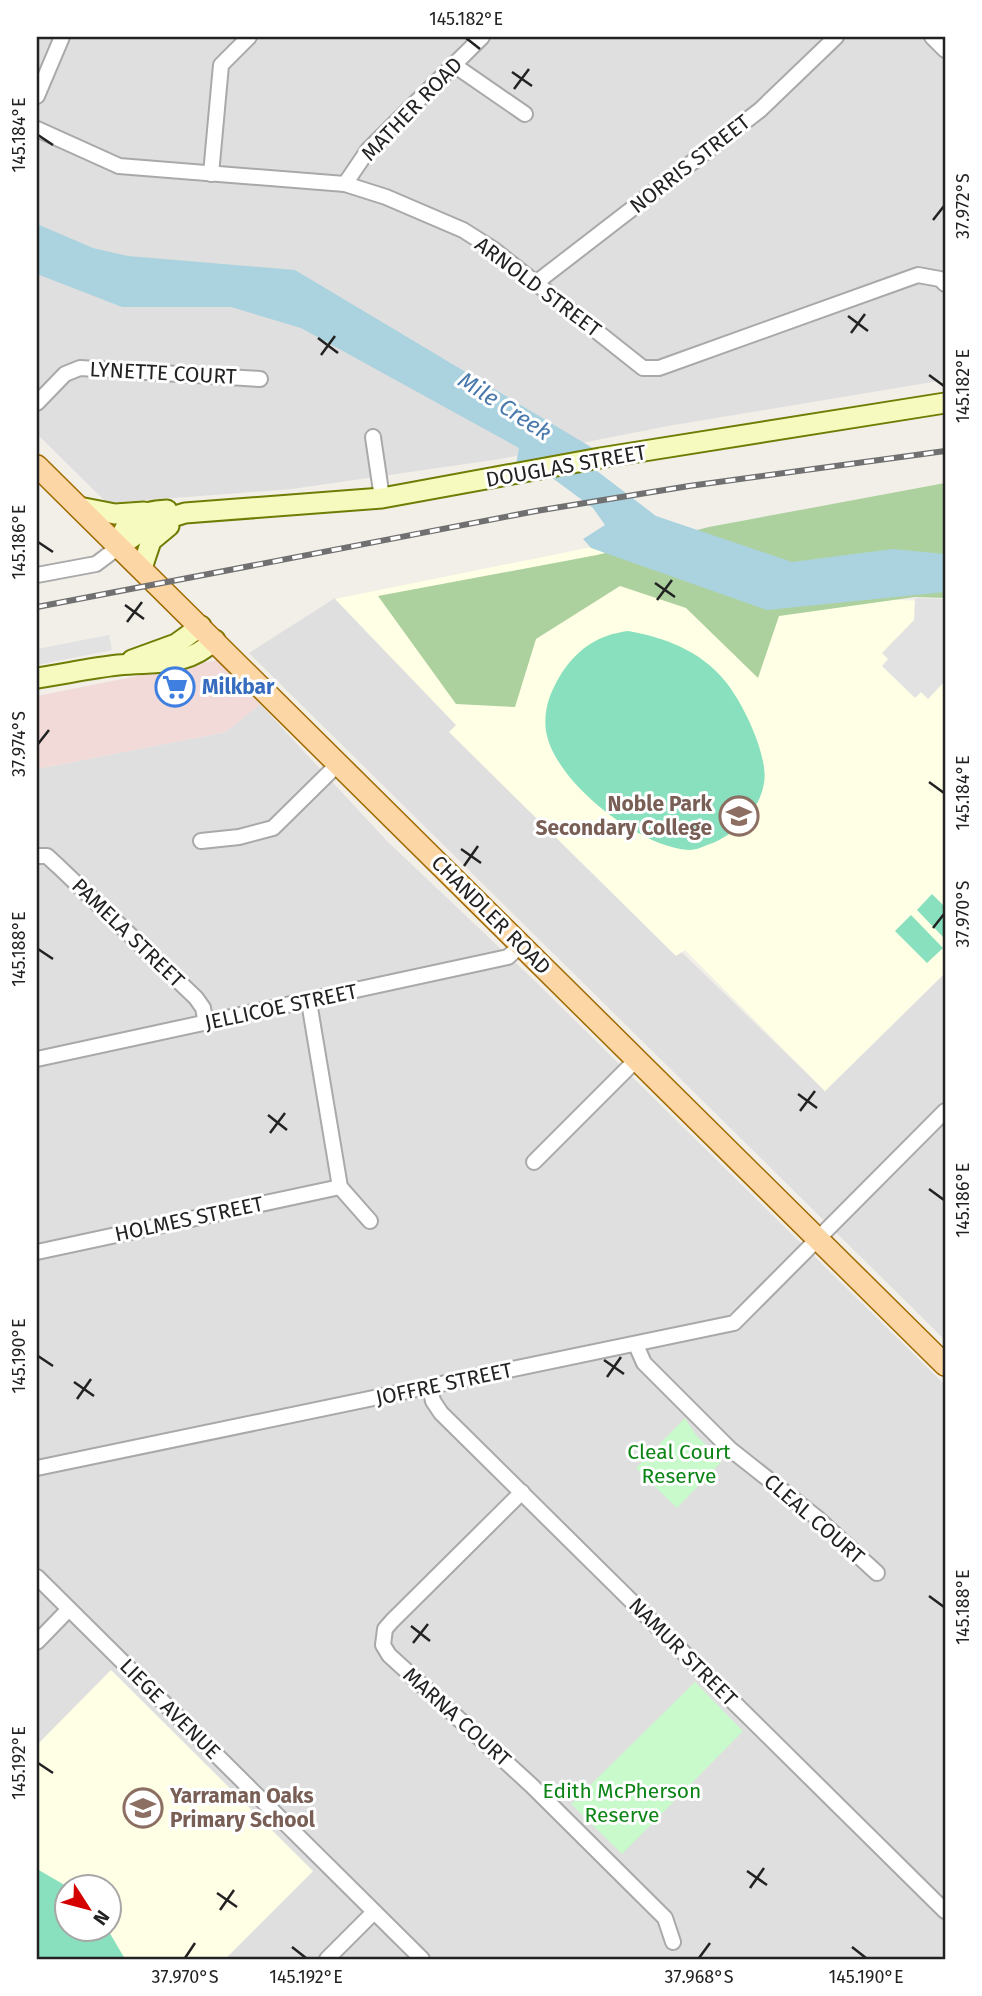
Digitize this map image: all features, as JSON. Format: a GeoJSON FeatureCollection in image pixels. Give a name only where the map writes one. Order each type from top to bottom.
{"type":"FeatureCollection","features":[{"type":"Feature","properties":{"kind":"main road","name":"DOUGLAS STREET"},"geometry":{"type":"LineString","coordinates":[[79,507],[115,514],[190,512],[382,498],[600,458],[945,403]]}},
{"type":"Feature","properties":{"kind":"main road","name":"CHANDLER ROAD"},"geometry":{"type":"LineString","coordinates":[[37,466],[945,1365]]}},
{"type":"Feature","properties":{"kind":"main road"},"geometry":{"type":"LineString","coordinates":[[120,546],[127,524],[138,516],[152,512]]}},
{"type":"Feature","properties":{"kind":"main road","name":"DOUGLAS STREET"},"geometry":{"type":"LineString","coordinates":[[120,546],[153,523],[190,512]]}},
{"type":"Feature","properties":{"kind":"main road"},"geometry":{"type":"LineString","coordinates":[[142,568],[155,536],[190,512]]}},
{"type":"Feature","properties":{"kind":"main road"},"geometry":{"type":"LineString","coordinates":[[37,678],[122,664],[208,633]]}},
{"type":"Feature","properties":{"kind":"street"},"geometry":{"type":"LineString","coordinates":[[37,96],[62,37]]}},
{"type":"Feature","properties":{"kind":"street"},"geometry":{"type":"LineString","coordinates":[[211,174],[221,65],[249,37]]}},
{"type":"Feature","properties":{"kind":"street","name":"MATHER ROAD"},"geometry":{"type":"LineString","coordinates":[[345,184],[368,150],[482,37]]}},
{"type":"Feature","properties":{"kind":"street","name":"NORRIS STREET"},"geometry":{"type":"LineString","coordinates":[[537,282],[760,110],[836,37]]}},
{"type":"Feature","properties":{"kind":"street"},"geometry":{"type":"LineString","coordinates":[[932,37],[945,50]]}},
{"type":"Feature","properties":{"kind":"street"},"geometry":{"type":"LineString","coordinates":[[454,65],[525,114]]}},
{"type":"Feature","properties":{"kind":"street","name":"ARNOLD STREET"},"geometry":{"type":"LineString","coordinates":[[37,129],[119,166],[345,184],[386,197],[463,230],[537,282],[643,368],[659,368],[918,275],[944,279]]}},
{"type":"Feature","properties":{"kind":"street","name":"LYNETTE COURT"},"geometry":{"type":"LineString","coordinates":[[37,403],[65,374],[80,368],[260,379]]}},
{"type":"Feature","properties":{"kind":"street"},"geometry":{"type":"LineString","coordinates":[[373,437],[382,498]]}},
{"type":"Feature","properties":{"kind":"street"},"geometry":{"type":"LineString","coordinates":[[37,575],[96,564],[120,546]]}},
{"type":"Feature","properties":{"kind":"street"},"geometry":{"type":"LineString","coordinates":[[201,841],[239,837],[274,828],[339,763]]}},
{"type":"Feature","properties":{"kind":"street","name":"PAMELA STREET"},"geometry":{"type":"LineString","coordinates":[[37,856],[47,856],[196,998],[203,1008],[206,1023]]}},
{"type":"Feature","properties":{"kind":"street","name":"JELLICOE STREET"},"geometry":{"type":"LineString","coordinates":[[37,1059],[508,957],[521,945]]}},
{"type":"Feature","properties":{"kind":"street"},"geometry":{"type":"LineString","coordinates":[[309,1002],[340,1187],[370,1221]]}},
{"type":"Feature","properties":{"kind":"street"},"geometry":{"type":"LineString","coordinates":[[534,1162],[637,1059]]}},
{"type":"Feature","properties":{"kind":"street","name":"JOFFRE STREET"},"geometry":{"type":"LineString","coordinates":[[37,1468],[734,1323],[945,1111]]}},
{"type":"Feature","properties":{"kind":"street","name":"HOLMES STREET"},"geometry":{"type":"LineString","coordinates":[[37,1252],[340,1187]]}},
{"type":"Feature","properties":{"kind":"street","name":"CLEAL COURT"},"geometry":{"type":"LineString","coordinates":[[636,1345],[644,1363],[730,1449],[817,1517],[877,1573]]}},
{"type":"Feature","properties":{"kind":"street","name":"NAMUR STREET"},"geometry":{"type":"LineString","coordinates":[[430,1387],[433,1401],[442,1413],[945,1911]]}},
{"type":"Feature","properties":{"kind":"street","name":"MARNA COURT"},"geometry":{"type":"LineString","coordinates":[[522,1492],[392,1621],[385,1629],[383,1645],[389,1655],[531,1785],[665,1918],[673,1941]]}},
{"type":"Feature","properties":{"kind":"street","name":"LIEGE AVENUE"},"geometry":{"type":"LineString","coordinates":[[37,1577],[422,1959]]}},
{"type":"Feature","properties":{"kind":"street"},"geometry":{"type":"LineString","coordinates":[[37,1643],[69,1609]]}},
{"type":"Feature","properties":{"kind":"street"},"geometry":{"type":"LineString","coordinates":[[327,1959],[374,1912]]}},
{"type":"Feature","properties":{"kind":"shaded area"},"geometry":{"type":"Polygon","coordinates":[[[37,37],[945,37],[945,380],[668,426],[500,459],[292,489],[107,503],[37,434],[37,37]]]}},
{"type":"Feature","properties":{"kind":"shaded area","name":"Noble Park Secondary College"},"geometry":{"type":"Polygon","coordinates":[[[607,544],[783,595],[945,602],[945,973],[825,1091],[685,950],[676,956],[449,732],[456,725],[335,599],[607,544]]]}},
{"type":"Feature","properties":{"kind":"shaded area"},"geometry":{"type":"Polygon","coordinates":[[[335,598],[631,903],[825,1091],[945,973],[945,1340],[249,653],[335,598]]]}},
{"type":"Feature","properties":{"kind":"shaded area"},"geometry":{"type":"Polygon","coordinates":[[[915,598],[945,599],[945,681],[928,699],[921,692],[915,698],[882,666],[888,659],[882,653],[914,620],[915,598]]]}},
{"type":"Feature","properties":{"kind":"shaded area"},"geometry":{"type":"Polygon","coordinates":[[[109,635],[112,650],[37,665],[37,649],[109,635]]]}},
{"type":"Feature","properties":{"kind":"shaded area"},"geometry":{"type":"Polygon","coordinates":[[[217,660],[260,704],[226,732],[37,769],[37,696],[217,660]]]}},
{"type":"Feature","properties":{"kind":"shaded area"},"geometry":{"type":"Polygon","coordinates":[[[260,704],[387,841],[536,982],[945,1385],[944,1959],[225,1959],[313,1871],[37,1745],[37,769],[226,732],[260,704]]]}},
{"type":"Feature","properties":{"kind":"shaded area","name":"Yarraman Oaks Primary School"},"geometry":{"type":"Polygon","coordinates":[[[111,1670],[313,1871],[225,1959],[37,1959],[37,1745],[111,1670]]]}},
{"type":"Feature","properties":{"kind":"green space"},"geometry":{"type":"Polygon","coordinates":[[[945,483],[945,598],[915,597],[779,616],[758,678],[686,608],[620,586],[536,639],[515,707],[456,704],[378,596],[597,555],[709,527],[945,483]]]}},
{"type":"Feature","properties":{"kind":"green space"},"geometry":{"type":"Polygon","coordinates":[[[628,631],[681,647],[705,661],[732,690],[758,744],[764,783],[752,812],[737,828],[698,849],[670,846],[625,825],[582,791],[552,751],[546,731],[546,715],[549,700],[559,678],[569,663],[591,643],[628,631]]]}},
{"type":"Feature","properties":{"kind":"green space"},"geometry":{"type":"Polygon","coordinates":[[[932,894],[945,907],[945,939],[917,910],[932,894]]]}},
{"type":"Feature","properties":{"kind":"green space"},"geometry":{"type":"Polygon","coordinates":[[[911,915],[943,948],[927,963],[895,931],[911,915]]]}},
{"type":"Feature","properties":{"kind":"green space","name":"Cleal Court Reserve"},"geometry":{"type":"Polygon","coordinates":[[[685,1418],[696,1435],[722,1461],[677,1508],[636,1468],[685,1418]]]}},
{"type":"Feature","properties":{"kind":"green space","name":"Edith McPherson Reserve"},"geometry":{"type":"Polygon","coordinates":[[[695,1682],[743,1731],[622,1854],[571,1804],[695,1682]]]}},
{"type":"Feature","properties":{"kind":"green space"},"geometry":{"type":"Polygon","coordinates":[[[37,1869],[52,1878],[52,1944],[116,1944],[125,1959],[37,1959],[37,1869]]]}},
{"type":"Feature","properties":{"kind":"water","name":"Mile Creek"},"geometry":{"type":"Polygon","coordinates":[[[37,224],[93,248],[128,256],[295,270],[596,450],[576,455],[656,516],[792,562],[893,549],[945,554],[945,592],[767,610],[591,548],[583,539],[605,525],[593,508],[532,463],[516,464],[519,448],[301,328],[231,307],[122,307],[37,274],[37,224]]]}},
{"type":"Feature","properties":{"kind":"railway"},"geometry":{"type":"LineString","coordinates":[[37,607],[536,511],[689,486],[945,451]]}},
{"type":"Feature","properties":{"kind":"place","name":"Milkbar"},"geometry":{"type":"Point","coordinates":[175,687]}},
{"type":"Feature","properties":{"kind":"place","name":"Noble Park Secondary College"},"geometry":{"type":"Point","coordinates":[739,816]}},
{"type":"Feature","properties":{"kind":"place","name":"Yarraman Oaks Primary School"},"geometry":{"type":"Point","coordinates":[143,1808]}}]}
